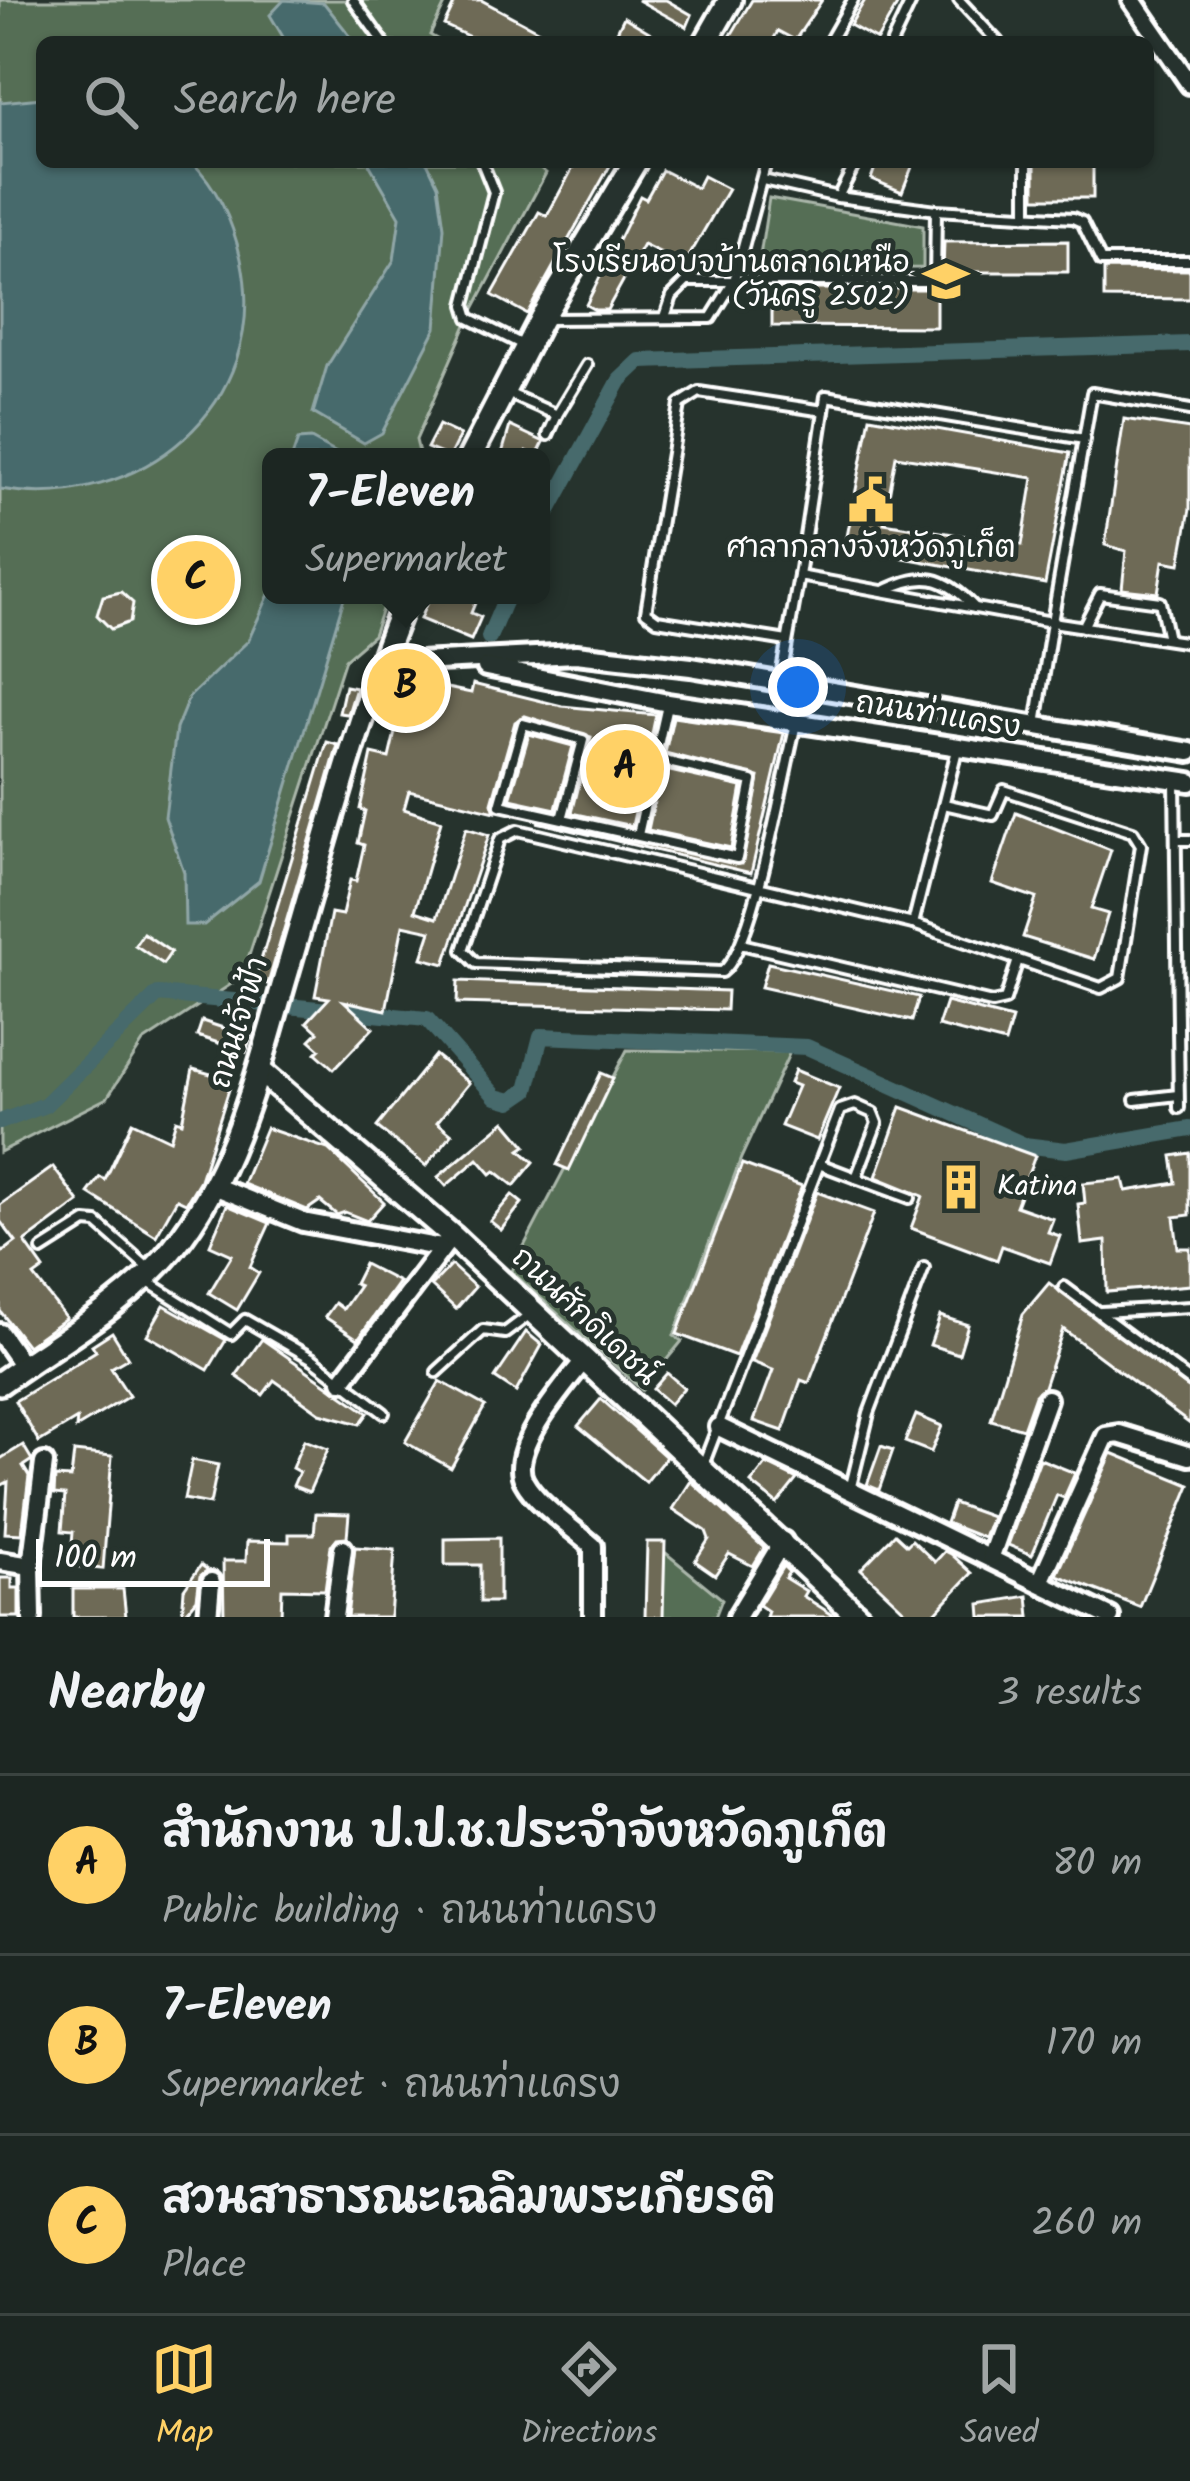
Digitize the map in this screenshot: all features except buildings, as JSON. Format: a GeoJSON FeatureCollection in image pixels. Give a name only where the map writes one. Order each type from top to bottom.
{"type":"FeatureCollection","features":[{"type":"Feature","properties":{"kind":"main road"},"geometry":{"type":"LineString","coordinates":[[709,36],[730,0]]}},
{"type":"Feature","properties":{"kind":"main road"},"geometry":{"type":"LineString","coordinates":[[475,448],[541,319],[631,168]]}},
{"type":"Feature","properties":{"kind":"main road","name":"ถนนเจ้าฟ้า"},"geometry":{"type":"LineString","coordinates":[[0,1382],[148,1275],[214,1186],[259,1070],[379,664],[403,604]]}},
{"type":"Feature","properties":{"kind":"main road","name":"ถนนศักดิเดชน์"},"geometry":{"type":"LineString","coordinates":[[259,1070],[447,1242],[534,1311],[860,1617]]}},
{"type":"Feature","properties":{"kind":"main road"},"geometry":{"type":"LineString","coordinates":[[238,1129],[266,1106],[304,1108]]}},
{"type":"Feature","properties":{"kind":"street"},"geometry":{"type":"LineString","coordinates":[[1132,0],[1190,84]]}},
{"type":"Feature","properties":{"kind":"street","name":"ถนนท่าแครง"},"geometry":{"type":"LineString","coordinates":[[379,664],[467,663],[576,653],[1190,752]]}},
{"type":"Feature","properties":{"kind":"street","name":"ถนนท่าแครง"},"geometry":{"type":"LineString","coordinates":[[467,663],[668,704],[1183,781]]}},
{"type":"Feature","properties":{"kind":"street"},"geometry":{"type":"LineString","coordinates":[[214,1186],[304,1222],[447,1242],[342,1381]]}},
{"type":"Feature","properties":{"kind":"street"},"geometry":{"type":"LineString","coordinates":[[0,1333],[23,1366]]}},
{"type":"Feature","properties":{"kind":"street"},"geometry":{"type":"LineString","coordinates":[[585,1359],[542,1417],[520,1458],[524,1481],[593,1546],[593,1617]]}},
{"type":"Feature","properties":{"kind":"street"},"geometry":{"type":"LineString","coordinates":[[991,1556],[1047,1399]]}},
{"type":"Feature","properties":{"kind":"street"},"geometry":{"type":"LineString","coordinates":[[718,1427],[1110,1617]]}},
{"type":"Feature","properties":{"kind":"street"},"geometry":{"type":"LineString","coordinates":[[1041,1580],[1106,1436],[1119,1434],[1190,1456]]}},
{"type":"Feature","properties":{"kind":"street"},"geometry":{"type":"LineString","coordinates":[[32,1617],[31,1566],[44,1463]]}},
{"type":"Feature","properties":{"kind":"street"},"geometry":{"type":"LineString","coordinates":[[737,1617],[783,1541]]}},
{"type":"Feature","properties":{"kind":"street"},"geometry":{"type":"LineString","coordinates":[[334,1617],[343,1549]]}},
{"type":"Feature","properties":{"kind":"street"},"geometry":{"type":"LineString","coordinates":[[0,1561],[31,1566]]}},
{"type":"Feature","properties":{"kind":"street"},"geometry":{"type":"LineString","coordinates":[[208,1617],[211,1582]]}},
{"type":"Feature","properties":{"kind":"lane"},"geometry":{"type":"LineString","coordinates":[[353,0],[379,36]]}},
{"type":"Feature","properties":{"kind":"lane"},"geometry":{"type":"LineString","coordinates":[[832,36],[853,0]]}},
{"type":"Feature","properties":{"kind":"lane"},"geometry":{"type":"LineString","coordinates":[[895,36],[912,0]]}},
{"type":"Feature","properties":{"kind":"lane"},"geometry":{"type":"LineString","coordinates":[[959,0],[992,36]]}},
{"type":"Feature","properties":{"kind":"lane"},"geometry":{"type":"LineString","coordinates":[[484,168],[494,192],[465,305],[469,318],[526,347]]}},
{"type":"Feature","properties":{"kind":"lane"},"geometry":{"type":"LineString","coordinates":[[541,319],[711,318],[734,280],[765,168]]}},
{"type":"Feature","properties":{"kind":"lane"},"geometry":{"type":"LineString","coordinates":[[838,197],[853,168]]}},
{"type":"Feature","properties":{"kind":"lane"},"geometry":{"type":"LineString","coordinates":[[1027,168],[1027,215]]}},
{"type":"Feature","properties":{"kind":"lane"},"geometry":{"type":"LineString","coordinates":[[763,180],[838,197],[936,210],[1082,222],[1101,261],[1190,261]]}},
{"type":"Feature","properties":{"kind":"lane"},"geometry":{"type":"LineString","coordinates":[[665,317],[672,296],[687,281],[934,281],[936,210]]}},
{"type":"Feature","properties":{"kind":"lane"},"geometry":{"type":"LineString","coordinates":[[548,434],[587,365]]}},
{"type":"Feature","properties":{"kind":"lane"},"geometry":{"type":"LineString","coordinates":[[503,392],[557,415]]}},
{"type":"Feature","properties":{"kind":"lane"},"geometry":{"type":"LineString","coordinates":[[787,641],[657,620],[646,611],[645,602],[680,404],[687,395],[699,392],[824,411]]}},
{"type":"Feature","properties":{"kind":"lane"},"geometry":{"type":"LineString","coordinates":[[1036,725],[1092,393],[1190,410]]}},
{"type":"Feature","properties":{"kind":"lane"},"geometry":{"type":"LineString","coordinates":[[779,683],[826,396],[1084,439]]}},
{"type":"Feature","properties":{"kind":"lane"},"geometry":{"type":"LineString","coordinates":[[799,576],[1190,643]]}},
{"type":"Feature","properties":{"kind":"lane"},"geometry":{"type":"LineString","coordinates":[[882,592],[912,577],[953,584],[975,608]]}},
{"type":"Feature","properties":{"kind":"lane"},"geometry":{"type":"LineString","coordinates":[[1083,627],[1100,594],[1160,602],[1168,639]]}},
{"type":"Feature","properties":{"kind":"lane"},"geometry":{"type":"LineString","coordinates":[[638,836],[668,704]]}},
{"type":"Feature","properties":{"kind":"lane"},"geometry":{"type":"LineString","coordinates":[[797,723],[758,885],[741,944],[735,963],[722,972],[476,963],[463,950],[500,839],[518,830],[758,885],[913,925],[1101,988],[1120,978],[1141,845],[1133,832],[1004,790],[993,815],[944,803]]}},
{"type":"Feature","properties":{"kind":"lane"},"geometry":{"type":"LineString","coordinates":[[562,819],[583,740],[523,724],[500,806],[736,858],[752,781],[656,759]]}},
{"type":"Feature","properties":{"kind":"lane"},"geometry":{"type":"LineString","coordinates":[[913,925],[958,746]]}},
{"type":"Feature","properties":{"kind":"lane"},"geometry":{"type":"LineString","coordinates":[[1179,1108],[1176,840],[1183,781]]}},
{"type":"Feature","properties":{"kind":"lane"},"geometry":{"type":"LineString","coordinates":[[1176,840],[1190,840]]}},
{"type":"Feature","properties":{"kind":"lane"},"geometry":{"type":"LineString","coordinates":[[1176,887],[1190,887]]}},
{"type":"Feature","properties":{"kind":"lane"},"geometry":{"type":"LineString","coordinates":[[741,944],[992,1004],[1005,1000],[1018,960]]}},
{"type":"Feature","properties":{"kind":"lane"},"geometry":{"type":"LineString","coordinates":[[1178,1067],[1190,1066]]}},
{"type":"Feature","properties":{"kind":"lane"},"geometry":{"type":"LineString","coordinates":[[1135,1100],[1178,1095]]}},
{"type":"Feature","properties":{"kind":"lane"},"geometry":{"type":"LineString","coordinates":[[703,1467],[840,1110],[855,1105],[873,1113],[877,1123],[856,1178]]}},
{"type":"Feature","properties":{"kind":"lane"},"geometry":{"type":"LineString","coordinates":[[819,1164],[910,1198]]}},
{"type":"Feature","properties":{"kind":"lane"},"geometry":{"type":"LineString","coordinates":[[42,1250],[86,1222],[97,1223],[148,1275],[231,1334],[245,1320],[384,1413]]}},
{"type":"Feature","properties":{"kind":"lane"},"geometry":{"type":"LineString","coordinates":[[849,1491],[869,1413],[924,1268]]}},
{"type":"Feature","properties":{"kind":"lane"},"geometry":{"type":"LineString","coordinates":[[1064,1287],[1190,1381]]}},
{"type":"Feature","properties":{"kind":"lane"},"geometry":{"type":"LineString","coordinates":[[1099,1312],[1190,1307]]}},
{"type":"Feature","properties":{"kind":"lane"},"geometry":{"type":"LineString","coordinates":[[437,1372],[482,1330],[505,1333],[534,1311]]}},
{"type":"Feature","properties":{"kind":"green space"},"geometry":{"type":"Polygon","coordinates":[[[0,0],[447,0],[432,36],[36,36],[36,168],[540,168],[546,173],[469,318],[416,440],[418,448],[262,448],[262,604],[384,604],[373,635],[345,659],[242,977],[143,1042],[107,1098],[0,1152],[0,0]]]}},
{"type":"Feature","properties":{"kind":"green space"},"geometry":{"type":"Polygon","coordinates":[[[769,198],[923,226],[923,268],[758,269],[769,198]]]}},
{"type":"Feature","properties":{"kind":"green space"},"geometry":{"type":"Polygon","coordinates":[[[627,1050],[790,1052],[741,1158],[674,1336],[682,1341],[642,1390],[511,1271],[627,1050]]]}},
{"type":"Feature","properties":{"kind":"green space"},"geometry":{"type":"Polygon","coordinates":[[[656,1545],[722,1599],[715,1617],[655,1617],[656,1545]]]}},
{"type":"Feature","properties":{"kind":"water"},"geometry":{"type":"Polygon","coordinates":[[[284,0],[324,3],[350,36],[282,36],[270,15],[284,0]]]}},
{"type":"Feature","properties":{"kind":"water"},"geometry":{"type":"Polygon","coordinates":[[[36,99],[36,168],[197,168],[217,195],[234,232],[245,312],[236,360],[215,403],[184,438],[145,466],[100,484],[51,492],[0,489],[0,102],[36,99]]]}},
{"type":"Feature","properties":{"kind":"water"},"geometry":{"type":"Polygon","coordinates":[[[371,168],[430,168],[438,185],[444,227],[436,328],[382,433],[364,443],[313,413],[327,366],[394,260],[400,217],[371,168]]]}},
{"type":"Feature","properties":{"kind":"water"},"geometry":{"type":"Polygon","coordinates":[[[311,439],[328,448],[295,448],[298,440],[311,439]]]}},
{"type":"Feature","properties":{"kind":"water"},"geometry":{"type":"Polygon","coordinates":[[[265,604],[342,604],[259,881],[204,925],[185,925],[184,872],[165,817],[176,729],[189,697],[248,641],[265,604]]]}},
{"type":"Feature","properties":{"kind":"waterway"},"geometry":{"type":"LineString","coordinates":[[550,508],[620,380],[640,361],[1190,344]]}},
{"type":"Feature","properties":{"kind":"waterway"},"geometry":{"type":"LineString","coordinates":[[489,637],[503,604]]}},
{"type":"Feature","properties":{"kind":"waterway"},"geometry":{"type":"LineString","coordinates":[[0,1122],[45,1105],[158,994],[427,1019],[496,1097],[511,1101],[527,1090],[541,1036],[807,1047],[1024,1145],[1066,1150],[1190,1129]]}},
{"type":"Feature","properties":{"kind":"place","name":"โรงเรียนอบจบ้านตลาดเหนือ (วันครู 2502)"},"geometry":{"type":"Point","coordinates":[946,281]}},
{"type":"Feature","properties":{"kind":"place","name":"ศาลากลางจังหวัดภูเก็ต"},"geometry":{"type":"Point","coordinates":[871,500]}},
{"type":"Feature","properties":{"kind":"place","name":"สวนสาธารณะเฉลิมพระเกียรติ"},"geometry":{"type":"Point","coordinates":[196,580]}},
{"type":"Feature","properties":{"kind":"place","name":"7-Eleven"},"geometry":{"type":"Point","coordinates":[406,688]}},
{"type":"Feature","properties":{"kind":"place","name":"สำนักงาน ป.ป.ช.ประจำจังหวัดภูเก็ต"},"geometry":{"type":"Point","coordinates":[625,769]}},
{"type":"Feature","properties":{"kind":"place","name":"Katina"},"geometry":{"type":"Point","coordinates":[961,1187]}}]}
